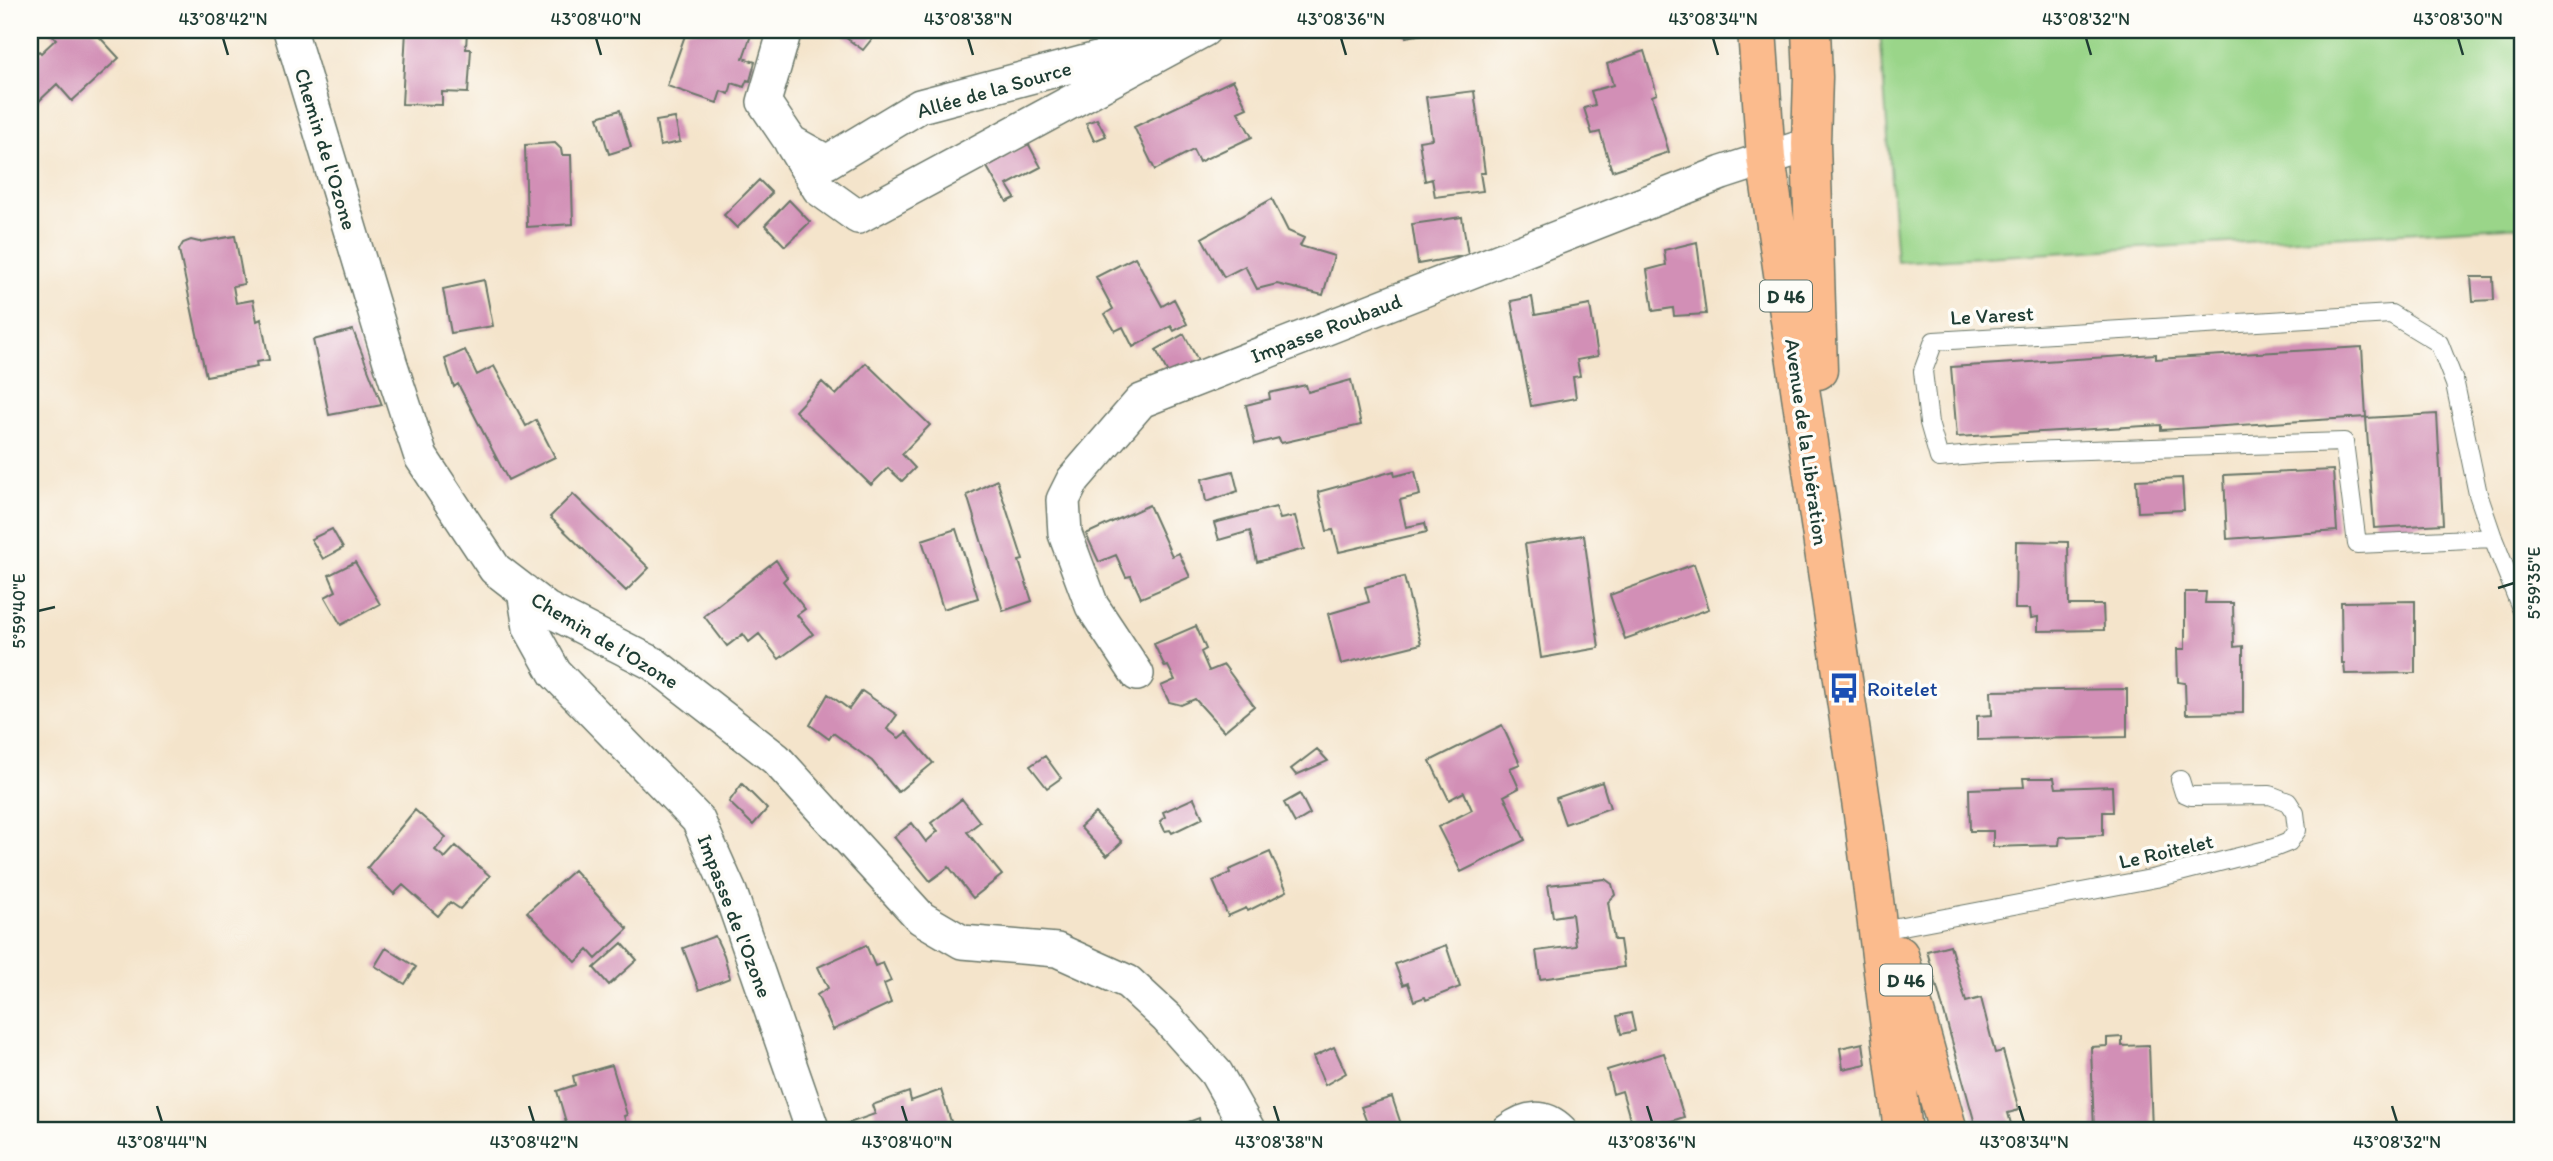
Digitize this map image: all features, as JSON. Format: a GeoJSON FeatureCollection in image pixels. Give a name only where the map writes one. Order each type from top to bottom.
{"type":"FeatureCollection","features":[{"type":"Feature","properties":{"kind":"main road","name":"Avenue de la Libération"},"geometry":{"type":"LineString","coordinates":[[1757,30],[1766,158],[1864,828],[1903,1131]]}},
{"type":"Feature","properties":{"kind":"main road","name":"Avenue de la Libération"},"geometry":{"type":"LineString","coordinates":[[1811,30],[1811,144],[1825,561]]}},
{"type":"Feature","properties":{"kind":"main road","name":"Avenue de la Libération"},"geometry":{"type":"LineString","coordinates":[[1864,828],[1948,1131]]}},
{"type":"Feature","properties":{"kind":"street","name":"Chemin de l'Ozone"},"geometry":{"type":"LineString","coordinates":[[290,30],[421,457],[495,569],[547,609],[654,664],[776,759],[921,918],[962,942],[1057,950],[1128,982],[1167,1018],[1216,1073],[1248,1131]]}},
{"type":"Feature","properties":{"kind":"street","name":"Allée de la Source"},"geometry":{"type":"LineString","coordinates":[[785,30],[764,102],[791,142],[827,162],[920,106],[1131,50],[1164,30]]}},
{"type":"Feature","properties":{"kind":"street"},"geometry":{"type":"LineString","coordinates":[[791,142],[819,188],[858,217],[1204,30]]}},
{"type":"Feature","properties":{"kind":"street","name":"Impasse Roubaud"},"geometry":{"type":"LineString","coordinates":[[1136,674],[1092,606],[1065,534],[1063,500],[1073,480],[1140,401],[1722,173],[1811,144]]}},
{"type":"Feature","properties":{"kind":"street","name":"Impasse de l'Ozone"},"geometry":{"type":"LineString","coordinates":[[524,591],[530,628],[555,673],[698,820],[730,892],[813,1131]]}},
{"type":"Feature","properties":{"kind":"street"},"geometry":{"type":"LineString","coordinates":[[1508,1131],[1527,1120],[1539,1118],[1551,1122],[1561,1131]]}},
{"type":"Feature","properties":{"kind":"lane","name":"Le Varest"},"geometry":{"type":"LineString","coordinates":[[2493,538],[2357,544],[2344,442],[1996,453],[1939,458],[1928,423],[1923,371],[1934,341],[2392,314],[2439,343],[2455,384],[2478,494],[2507,577],[2523,613]]}},
{"type":"Feature","properties":{"kind":"lane","name":"Le Roitelet"},"geometry":{"type":"LineString","coordinates":[[1892,928],[2156,878],[2274,848],[2289,842],[2297,830],[2295,813],[2288,802],[2270,795],[2191,796],[2184,793],[2180,780]]}},
{"type":"Feature","properties":{"kind":"green space"},"geometry":{"type":"Polygon","coordinates":[[[1880,30],[2523,30],[2523,226],[1897,262],[1880,30]]]}},
{"type":"Feature","properties":{"kind":"building"},"geometry":{"type":"Polygon","coordinates":[[[48,30],[93,30],[119,58],[72,101],[57,84],[37,103],[30,95],[30,59],[56,39],[48,30]]]}},
{"type":"Feature","properties":{"kind":"building"},"geometry":{"type":"Polygon","coordinates":[[[406,30],[467,30],[466,49],[471,49],[468,93],[442,92],[442,105],[402,104],[406,30]]]}},
{"type":"Feature","properties":{"kind":"building"},"geometry":{"type":"Polygon","coordinates":[[[687,30],[737,30],[751,35],[743,58],[755,62],[750,81],[747,80],[744,87],[732,83],[729,94],[721,91],[717,103],[667,86],[687,30]]]}},
{"type":"Feature","properties":{"kind":"building"},"geometry":{"type":"Polygon","coordinates":[[[835,30],[879,30],[863,50],[835,30]]]}},
{"type":"Feature","properties":{"kind":"building"},"geometry":{"type":"Polygon","coordinates":[[[1405,30],[1441,30],[1441,31],[1406,37],[1405,30]]]}},
{"type":"Feature","properties":{"kind":"building"},"geometry":{"type":"Polygon","coordinates":[[[1644,51],[1657,94],[1652,96],[1669,152],[1612,171],[1600,132],[1592,134],[1584,108],[1595,105],[1591,91],[1613,85],[1607,64],[1644,51]]]}},
{"type":"Feature","properties":{"kind":"building"},"geometry":{"type":"Polygon","coordinates":[[[1233,80],[1247,108],[1238,112],[1252,137],[1199,162],[1193,150],[1155,170],[1134,127],[1233,80]]]}},
{"type":"Feature","properties":{"kind":"building"},"geometry":{"type":"Polygon","coordinates":[[[1474,91],[1485,173],[1480,173],[1483,191],[1435,197],[1432,179],[1425,181],[1419,141],[1432,139],[1426,97],[1474,91]]]}},
{"type":"Feature","properties":{"kind":"building"},"geometry":{"type":"Polygon","coordinates":[[[620,110],[631,147],[609,154],[598,117],[620,110]]]}},
{"type":"Feature","properties":{"kind":"building"},"geometry":{"type":"Polygon","coordinates":[[[675,118],[680,142],[660,146],[656,121],[675,118]]]}},
{"type":"Feature","properties":{"kind":"building"},"geometry":{"type":"Polygon","coordinates":[[[1097,119],[1106,136],[1094,141],[1086,123],[1097,119]]]}},
{"type":"Feature","properties":{"kind":"building"},"geometry":{"type":"Polygon","coordinates":[[[555,143],[561,149],[562,155],[571,155],[573,224],[527,227],[525,145],[555,143]]]}},
{"type":"Feature","properties":{"kind":"building"},"geometry":{"type":"Polygon","coordinates":[[[1028,143],[1041,167],[1007,185],[1015,198],[1007,202],[987,167],[1028,143]]]}},
{"type":"Feature","properties":{"kind":"building"},"geometry":{"type":"Polygon","coordinates":[[[759,180],[772,193],[737,228],[724,215],[759,180]]]}},
{"type":"Feature","properties":{"kind":"building"},"geometry":{"type":"Polygon","coordinates":[[[1272,199],[1288,231],[1304,238],[1300,246],[1334,256],[1323,295],[1277,284],[1257,289],[1245,266],[1224,277],[1202,238],[1272,199]]]}},
{"type":"Feature","properties":{"kind":"building"},"geometry":{"type":"Polygon","coordinates":[[[789,200],[810,222],[785,246],[765,225],[789,200]]]}},
{"type":"Feature","properties":{"kind":"building"},"geometry":{"type":"Polygon","coordinates":[[[1462,217],[1468,255],[1418,264],[1412,224],[1462,217]]]}},
{"type":"Feature","properties":{"kind":"building"},"geometry":{"type":"Polygon","coordinates":[[[235,236],[244,284],[233,286],[236,303],[253,300],[257,321],[261,319],[269,360],[256,362],[257,367],[206,376],[179,250],[183,243],[191,240],[199,242],[235,236]]]}},
{"type":"Feature","properties":{"kind":"building"},"geometry":{"type":"Polygon","coordinates":[[[1697,242],[1706,314],[1674,316],[1673,308],[1653,311],[1647,270],[1666,265],[1664,250],[1697,242]]]}},
{"type":"Feature","properties":{"kind":"building"},"geometry":{"type":"Polygon","coordinates":[[[1135,257],[1162,306],[1174,299],[1187,324],[1174,331],[1171,326],[1133,347],[1123,327],[1115,331],[1105,314],[1113,309],[1096,277],[1135,257]]]}},
{"type":"Feature","properties":{"kind":"building"},"geometry":{"type":"Polygon","coordinates":[[[2471,277],[2493,277],[2494,300],[2473,301],[2471,277]]]}},
{"type":"Feature","properties":{"kind":"building"},"geometry":{"type":"Polygon","coordinates":[[[484,280],[493,326],[451,333],[443,289],[484,280]]]}},
{"type":"Feature","properties":{"kind":"building"},"geometry":{"type":"Polygon","coordinates":[[[1532,297],[1535,315],[1590,305],[1598,356],[1577,360],[1580,376],[1573,377],[1576,398],[1531,406],[1511,301],[1532,297]]]}},
{"type":"Feature","properties":{"kind":"building"},"geometry":{"type":"Polygon","coordinates":[[[353,330],[382,405],[329,415],[313,340],[353,330]]]}},
{"type":"Feature","properties":{"kind":"building"},"geometry":{"type":"Polygon","coordinates":[[[1184,334],[1202,368],[1172,381],[1156,350],[1184,334]]]}},
{"type":"Feature","properties":{"kind":"building"},"geometry":{"type":"Polygon","coordinates":[[[2362,347],[2366,417],[2161,430],[2161,425],[1957,437],[1951,367],[2156,354],[2156,359],[2362,347]]]}},
{"type":"Feature","properties":{"kind":"building"},"geometry":{"type":"Polygon","coordinates":[[[465,350],[477,375],[494,366],[526,426],[536,420],[555,457],[508,480],[458,384],[454,387],[445,359],[465,350]]]}},
{"type":"Feature","properties":{"kind":"building"},"geometry":{"type":"Polygon","coordinates":[[[866,363],[930,425],[902,454],[915,468],[902,481],[888,468],[871,485],[795,411],[822,382],[836,395],[866,363]]]}},
{"type":"Feature","properties":{"kind":"building"},"geometry":{"type":"Polygon","coordinates":[[[1351,380],[1361,425],[1281,443],[1279,438],[1255,444],[1246,405],[1270,399],[1269,393],[1306,385],[1308,392],[1351,380]]]}},
{"type":"Feature","properties":{"kind":"building"},"geometry":{"type":"Polygon","coordinates":[[[2437,414],[2443,524],[2374,528],[2366,418],[2437,414]]]}},
{"type":"Feature","properties":{"kind":"building"},"geometry":{"type":"Polygon","coordinates":[[[2333,470],[2337,531],[2227,539],[2224,475],[2333,470]]]}},
{"type":"Feature","properties":{"kind":"building"},"geometry":{"type":"Polygon","coordinates":[[[1233,471],[1238,491],[1206,502],[1202,479],[1233,471]]]}},
{"type":"Feature","properties":{"kind":"building"},"geometry":{"type":"Polygon","coordinates":[[[1394,471],[1395,476],[1415,471],[1420,495],[1400,500],[1406,527],[1425,523],[1427,532],[1339,552],[1333,530],[1327,531],[1318,492],[1394,471]]]}},
{"type":"Feature","properties":{"kind":"building"},"geometry":{"type":"Polygon","coordinates":[[[2182,478],[2184,510],[2138,512],[2136,480],[2182,478]]]}},
{"type":"Feature","properties":{"kind":"building"},"geometry":{"type":"Polygon","coordinates":[[[997,480],[1023,560],[1019,561],[1032,601],[1003,611],[967,495],[997,480]]]}},
{"type":"Feature","properties":{"kind":"building"},"geometry":{"type":"Polygon","coordinates":[[[573,494],[649,568],[626,591],[550,517],[573,494]]]}},
{"type":"Feature","properties":{"kind":"building"},"geometry":{"type":"Polygon","coordinates":[[[1149,505],[1172,556],[1179,553],[1190,577],[1141,598],[1131,576],[1126,577],[1116,555],[1099,562],[1086,534],[1149,505]]]}},
{"type":"Feature","properties":{"kind":"building"},"geometry":{"type":"Polygon","coordinates":[[[1276,507],[1280,519],[1295,516],[1304,549],[1257,562],[1250,531],[1219,540],[1214,523],[1276,507]]]}},
{"type":"Feature","properties":{"kind":"building"},"geometry":{"type":"Polygon","coordinates":[[[332,529],[343,548],[323,559],[311,539],[332,529]]]}},
{"type":"Feature","properties":{"kind":"building"},"geometry":{"type":"Polygon","coordinates":[[[956,529],[978,598],[943,609],[922,540],[956,529]]]}},
{"type":"Feature","properties":{"kind":"building"},"geometry":{"type":"Polygon","coordinates":[[[1584,535],[1599,648],[1541,658],[1525,544],[1584,535]]]}},
{"type":"Feature","properties":{"kind":"building"},"geometry":{"type":"Polygon","coordinates":[[[2016,541],[2068,542],[2069,605],[2103,605],[2104,630],[2038,631],[2038,617],[2031,618],[2030,609],[2015,609],[2016,541]]]}},
{"type":"Feature","properties":{"kind":"building"},"geometry":{"type":"Polygon","coordinates":[[[776,560],[787,577],[783,581],[805,609],[797,615],[813,634],[779,659],[759,634],[749,642],[743,634],[727,646],[704,616],[776,560]]]}},
{"type":"Feature","properties":{"kind":"building"},"geometry":{"type":"Polygon","coordinates":[[[355,562],[380,604],[341,625],[325,597],[336,591],[329,575],[355,562]]]}},
{"type":"Feature","properties":{"kind":"building"},"geometry":{"type":"Polygon","coordinates":[[[1694,564],[1709,609],[1625,639],[1610,595],[1694,564]]]}},
{"type":"Feature","properties":{"kind":"building"},"geometry":{"type":"Polygon","coordinates":[[[1404,577],[1421,644],[1341,664],[1328,614],[1369,602],[1365,587],[1404,577]]]}},
{"type":"Feature","properties":{"kind":"building"},"geometry":{"type":"Polygon","coordinates":[[[2185,592],[2206,592],[2205,603],[2233,603],[2234,647],[2243,646],[2243,713],[2186,714],[2185,683],[2178,682],[2177,649],[2185,649],[2185,592]]]}},
{"type":"Feature","properties":{"kind":"building"},"geometry":{"type":"Polygon","coordinates":[[[2415,601],[2415,673],[2345,674],[2342,663],[2341,602],[2415,601]]]}},
{"type":"Feature","properties":{"kind":"building"},"geometry":{"type":"Polygon","coordinates":[[[1196,626],[1206,649],[1201,652],[1209,671],[1224,665],[1254,706],[1224,731],[1195,699],[1181,705],[1169,702],[1161,686],[1175,680],[1154,644],[1196,626]]]}},
{"type":"Feature","properties":{"kind":"building"},"geometry":{"type":"Polygon","coordinates":[[[2127,689],[2127,737],[1977,740],[1977,716],[1992,715],[1991,691],[2127,689]]]}},
{"type":"Feature","properties":{"kind":"building"},"geometry":{"type":"Polygon","coordinates":[[[862,691],[897,715],[887,729],[899,738],[906,732],[933,763],[898,792],[872,761],[833,733],[829,739],[810,725],[828,694],[849,709],[862,691]]]}},
{"type":"Feature","properties":{"kind":"building"},"geometry":{"type":"Polygon","coordinates":[[[1502,725],[1520,764],[1510,768],[1519,788],[1504,796],[1525,840],[1461,872],[1438,827],[1472,810],[1464,792],[1449,800],[1430,761],[1502,725]]]}},
{"type":"Feature","properties":{"kind":"building"},"geometry":{"type":"Polygon","coordinates":[[[1317,749],[1328,761],[1296,775],[1291,769],[1317,749]]]}},
{"type":"Feature","properties":{"kind":"building"},"geometry":{"type":"Polygon","coordinates":[[[1045,756],[1061,778],[1047,788],[1030,766],[1045,756]]]}},
{"type":"Feature","properties":{"kind":"building"},"geometry":{"type":"Polygon","coordinates":[[[2023,778],[2054,778],[2056,788],[2112,786],[2113,812],[2103,812],[2103,835],[2060,837],[2059,845],[1993,847],[1993,831],[1970,831],[1969,789],[2024,787],[2023,778]]]}},
{"type":"Feature","properties":{"kind":"building"},"geometry":{"type":"Polygon","coordinates":[[[1602,782],[1610,808],[1565,824],[1556,798],[1602,782]]]}},
{"type":"Feature","properties":{"kind":"building"},"geometry":{"type":"Polygon","coordinates":[[[742,784],[767,809],[753,825],[729,802],[742,784]]]}},
{"type":"Feature","properties":{"kind":"building"},"geometry":{"type":"Polygon","coordinates":[[[1300,794],[1310,814],[1295,823],[1284,803],[1300,794]]]}},
{"type":"Feature","properties":{"kind":"building"},"geometry":{"type":"Polygon","coordinates":[[[1194,798],[1203,818],[1172,833],[1170,830],[1165,831],[1160,821],[1165,817],[1163,812],[1194,798]]]}},
{"type":"Feature","properties":{"kind":"building"},"geometry":{"type":"Polygon","coordinates":[[[962,799],[980,822],[967,832],[1002,875],[973,898],[949,867],[930,881],[894,837],[912,823],[926,842],[938,831],[931,823],[962,799]]]}},
{"type":"Feature","properties":{"kind":"building"},"geometry":{"type":"Polygon","coordinates":[[[415,810],[446,837],[435,850],[445,858],[456,846],[490,876],[460,909],[450,902],[438,916],[403,885],[394,894],[367,868],[415,810]]]}},
{"type":"Feature","properties":{"kind":"building"},"geometry":{"type":"Polygon","coordinates":[[[1095,813],[1122,842],[1107,856],[1080,827],[1095,813]]]}},
{"type":"Feature","properties":{"kind":"building"},"geometry":{"type":"Polygon","coordinates":[[[1270,852],[1287,891],[1248,911],[1246,908],[1228,916],[1213,881],[1230,873],[1229,870],[1270,852]]]}},
{"type":"Feature","properties":{"kind":"building"},"geometry":{"type":"Polygon","coordinates":[[[574,870],[628,929],[596,959],[588,950],[576,962],[527,912],[574,870]]]}},
{"type":"Feature","properties":{"kind":"building"},"geometry":{"type":"Polygon","coordinates":[[[1605,879],[1612,884],[1615,895],[1608,902],[1614,940],[1620,940],[1624,967],[1540,979],[1536,951],[1576,946],[1572,914],[1553,917],[1548,885],[1605,879]]]}},
{"type":"Feature","properties":{"kind":"building"},"geometry":{"type":"Polygon","coordinates":[[[715,936],[730,978],[699,990],[683,948],[715,936]]]}},
{"type":"Feature","properties":{"kind":"building"},"geometry":{"type":"Polygon","coordinates":[[[622,943],[637,960],[609,985],[594,968],[622,943]]]}},
{"type":"Feature","properties":{"kind":"building"},"geometry":{"type":"Polygon","coordinates":[[[866,945],[875,966],[883,963],[891,981],[884,984],[891,1003],[833,1030],[817,995],[828,988],[818,967],[866,945]]]}},
{"type":"Feature","properties":{"kind":"building"},"geometry":{"type":"Polygon","coordinates":[[[1446,945],[1460,987],[1426,1000],[1425,997],[1414,1001],[1408,983],[1403,985],[1395,964],[1446,945]]]}},
{"type":"Feature","properties":{"kind":"building"},"geometry":{"type":"Polygon","coordinates":[[[1950,945],[1966,1002],[1981,998],[1995,1053],[2003,1051],[2019,1110],[2008,1113],[2013,1131],[1977,1131],[1927,951],[1950,945]]]}},
{"type":"Feature","properties":{"kind":"building"},"geometry":{"type":"Polygon","coordinates":[[[386,948],[416,967],[405,984],[375,966],[386,948]]]}},
{"type":"Feature","properties":{"kind":"building"},"geometry":{"type":"Polygon","coordinates":[[[1631,1013],[1635,1031],[1621,1034],[1617,1016],[1631,1013]]]}},
{"type":"Feature","properties":{"kind":"building"},"geometry":{"type":"Polygon","coordinates":[[[2122,1037],[2122,1046],[2149,1045],[2152,1131],[2094,1131],[2091,1047],[2107,1046],[2107,1038],[2122,1037]]]}},
{"type":"Feature","properties":{"kind":"building"},"geometry":{"type":"Polygon","coordinates":[[[1863,1043],[1866,1064],[1843,1069],[1840,1048],[1863,1043]]]}},
{"type":"Feature","properties":{"kind":"building"},"geometry":{"type":"Polygon","coordinates":[[[1334,1047],[1346,1073],[1325,1085],[1313,1057],[1334,1047]]]}},
{"type":"Feature","properties":{"kind":"building"},"geometry":{"type":"Polygon","coordinates":[[[1664,1053],[1684,1117],[1656,1126],[1654,1122],[1633,1129],[1622,1091],[1613,1094],[1607,1070],[1664,1053]]]}},
{"type":"Feature","properties":{"kind":"building"},"geometry":{"type":"Polygon","coordinates":[[[612,1065],[627,1115],[624,1116],[628,1131],[556,1131],[554,1125],[566,1122],[557,1091],[575,1085],[573,1076],[612,1065]]]}},
{"type":"Feature","properties":{"kind":"building"},"geometry":{"type":"Polygon","coordinates":[[[941,1090],[954,1131],[849,1131],[846,1124],[875,1114],[872,1105],[909,1092],[911,1101],[941,1090]]]}},
{"type":"Feature","properties":{"kind":"building"},"geometry":{"type":"Polygon","coordinates":[[[1392,1097],[1401,1124],[1394,1126],[1395,1131],[1370,1131],[1361,1107],[1392,1097]]]}},
{"type":"Feature","properties":{"kind":"building"},"geometry":{"type":"Polygon","coordinates":[[[1199,1118],[1201,1131],[1164,1131],[1199,1118]]]}},
{"type":"Feature","properties":{"kind":"place","name":"Roitelet"},"geometry":{"type":"Point","coordinates":[1844,688]}}]}
